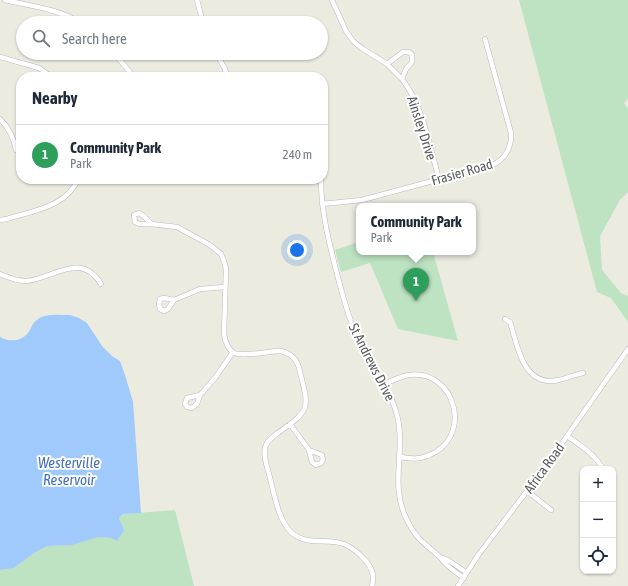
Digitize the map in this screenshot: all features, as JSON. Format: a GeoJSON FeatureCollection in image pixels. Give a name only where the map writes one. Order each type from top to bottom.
{"type":"FeatureCollection","features":[{"type":"Feature","properties":{"kind":"street"},"geometry":{"type":"LineString","coordinates":[[5,0],[60,13],[66,16]]}},
{"type":"Feature","properties":{"kind":"street"},"geometry":{"type":"LineString","coordinates":[[197,0],[201,16]]}},
{"type":"Feature","properties":{"kind":"street","name":"Ainsley Drive"},"geometry":{"type":"LineString","coordinates":[[332,0],[346,31],[353,41],[387,64],[402,79],[414,96],[438,179]]}},
{"type":"Feature","properties":{"kind":"street","name":"Frasier Road"},"geometry":{"type":"LineString","coordinates":[[322,204],[362,200],[496,163],[504,157],[509,148],[511,138],[510,128],[485,39]]}},
{"type":"Feature","properties":{"kind":"street","name":"Ainsley Drive"},"geometry":{"type":"LineString","coordinates":[[387,64],[401,53],[406,52],[411,54],[413,58],[412,62],[406,69],[402,79]]}},
{"type":"Feature","properties":{"kind":"street"},"geometry":{"type":"LineString","coordinates":[[0,57],[33,65],[46,72]]}},
{"type":"Feature","properties":{"kind":"street"},"geometry":{"type":"LineString","coordinates":[[120,60],[130,72]]}},
{"type":"Feature","properties":{"kind":"street"},"geometry":{"type":"LineString","coordinates":[[220,60],[225,72]]}},
{"type":"Feature","properties":{"kind":"street"},"geometry":{"type":"LineString","coordinates":[[0,119],[14,139],[16,150]]}},
{"type":"Feature","properties":{"kind":"street"},"geometry":{"type":"LineString","coordinates":[[0,220],[59,202],[70,193],[75,184]]}},
{"type":"Feature","properties":{"kind":"street","name":"St Andrews Drive"},"geometry":{"type":"LineString","coordinates":[[321,184],[325,228],[350,320],[358,339],[385,384],[393,402],[398,419],[401,439],[398,485],[402,510],[411,528],[422,543],[440,557],[446,565],[464,578]]}},
{"type":"Feature","properties":{"kind":"street"},"geometry":{"type":"LineString","coordinates":[[151,224],[177,227],[214,248],[221,254],[226,269],[224,334],[228,345],[233,352],[239,354],[281,351],[288,353],[295,359],[299,367],[307,403],[302,414],[270,439],[265,448],[267,465],[283,521],[289,531],[301,539],[339,543],[353,549],[362,556],[370,567],[373,574],[372,586]]}},
{"type":"Feature","properties":{"kind":"street"},"geometry":{"type":"LineString","coordinates":[[0,274],[13,279],[26,281],[67,268],[78,268],[91,273],[101,284]]}},
{"type":"Feature","properties":{"kind":"street"},"geometry":{"type":"LineString","coordinates":[[174,300],[200,289],[225,287]]}},
{"type":"Feature","properties":{"kind":"street"},"geometry":{"type":"LineString","coordinates":[[505,319],[510,322],[525,366],[535,376],[540,379],[551,381],[583,373]]}},
{"type":"Feature","properties":{"kind":"street","name":"Africa Road"},"geometry":{"type":"LineString","coordinates":[[458,586],[479,554],[567,436],[628,349]]}},
{"type":"Feature","properties":{"kind":"street"},"geometry":{"type":"LineString","coordinates":[[200,395],[215,378],[233,352]]}},
{"type":"Feature","properties":{"kind":"street"},"geometry":{"type":"LineString","coordinates":[[385,384],[407,376],[416,375],[426,377],[436,382],[446,390],[454,410],[455,420],[453,431],[446,443],[439,450],[426,457],[416,459],[400,458]]}},
{"type":"Feature","properties":{"kind":"street"},"geometry":{"type":"LineString","coordinates":[[290,424],[309,450]]}},
{"type":"Feature","properties":{"kind":"street"},"geometry":{"type":"LineString","coordinates":[[567,436],[593,455],[602,466]]}},
{"type":"Feature","properties":{"kind":"street"},"geometry":{"type":"LineString","coordinates":[[527,491],[551,510]]}},
{"type":"Feature","properties":{"kind":"street","name":"St Andrews Drive"},"geometry":{"type":"LineString","coordinates":[[440,557],[448,560],[467,573]]}},
{"type":"Feature","properties":{"kind":"green space"},"geometry":{"type":"Polygon","coordinates":[[[519,0],[628,0],[628,99],[624,103],[628,108],[628,192],[620,200],[600,236],[602,270],[621,293],[628,296],[628,322],[611,298],[597,292],[519,0]]]}},
{"type":"Feature","properties":{"kind":"green space"},"geometry":{"type":"Polygon","coordinates":[[[356,243],[356,255],[434,255],[458,341],[398,329],[370,263],[341,272],[335,250],[356,243]]]}},
{"type":"Feature","properties":{"kind":"green space"},"geometry":{"type":"Polygon","coordinates":[[[175,510],[194,586],[0,586],[0,570],[14,568],[34,553],[47,546],[72,545],[98,537],[112,538],[124,530],[119,518],[123,514],[175,510]]]}},
{"type":"Feature","properties":{"kind":"water","name":"Westerville Reservoir"},"geometry":{"type":"Polygon","coordinates":[[[70,315],[87,323],[102,346],[112,356],[120,361],[133,402],[141,513],[123,514],[119,518],[124,530],[117,541],[112,538],[98,537],[72,545],[47,546],[34,553],[14,568],[0,570],[0,337],[7,340],[18,340],[25,336],[34,323],[44,316],[70,315]]]}},
{"type":"Feature","properties":{"kind":"place","name":"Community Park"},"geometry":{"type":"Point","coordinates":[416,301]}}]}
